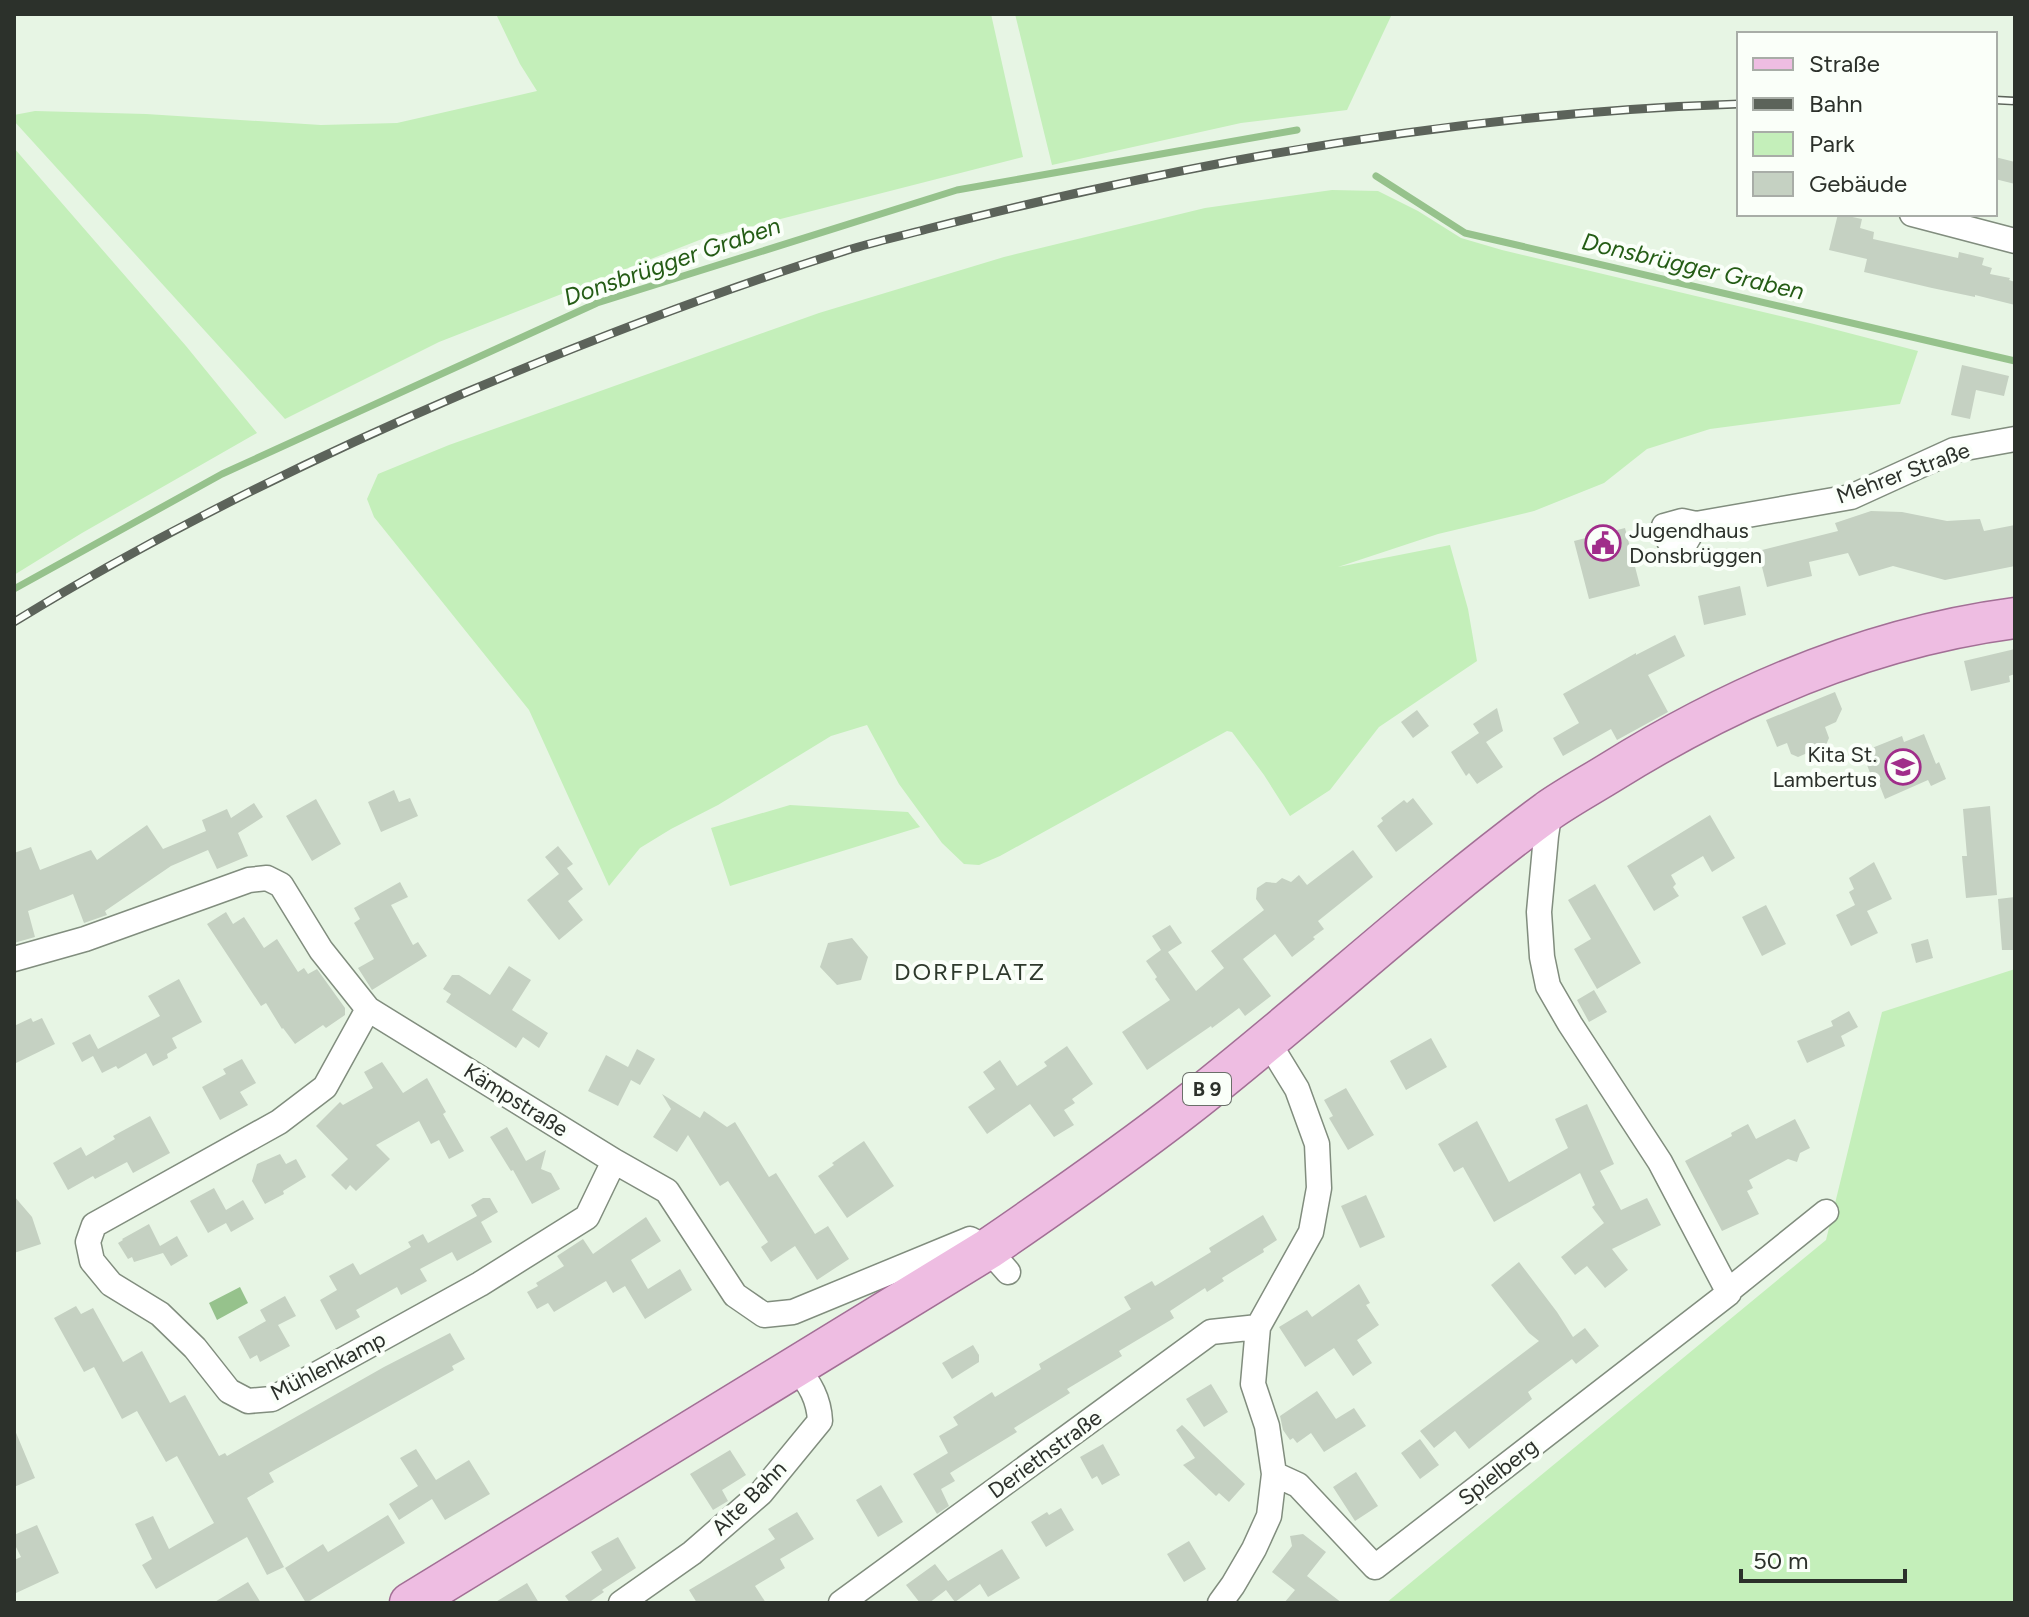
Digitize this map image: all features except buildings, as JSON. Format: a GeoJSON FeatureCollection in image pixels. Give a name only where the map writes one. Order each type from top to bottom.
{"type":"FeatureCollection","features":[{"type":"Feature","properties":{"kind":"main road","name":"B 9"},"geometry":{"type":"LineString","coordinates":[[410,1603],[796,1367],[998,1260],[1057,1202],[1187,1106],[1459,880],[1550,809],[1659,742],[1730,706],[1824,667],[1899,642],[1976,623],[2015,618]]}},
{"type":"Feature","properties":{"kind":"street"},"geometry":{"type":"LineString","coordinates":[[1920,216],[2015,241]]}},
{"type":"Feature","properties":{"kind":"street","name":"Mehrer Straße"},"geometry":{"type":"LineString","coordinates":[[1696,524],[1851,497],[1954,450],[2015,439]]}},
{"type":"Feature","properties":{"kind":"street"},"geometry":{"type":"LineString","coordinates":[[1550,809],[1539,912],[1542,957],[1548,986],[1660,1162],[1728,1291]]}},
{"type":"Feature","properties":{"kind":"street","name":"Kämpstraße"},"geometry":{"type":"LineString","coordinates":[[14,959],[85,939],[249,880],[267,878],[281,885],[321,950],[368,1009],[667,1191],[735,1295],[764,1315],[793,1312],[970,1239],[998,1260]]}},
{"type":"Feature","properties":{"kind":"street","name":"Mühlenkamp"},"geometry":{"type":"LineString","coordinates":[[368,1009],[325,1087],[279,1122],[94,1225],[88,1242],[92,1261],[111,1284],[160,1314],[195,1348],[229,1391],[248,1401],[272,1399],[480,1284],[587,1217],[614,1161]]}},
{"type":"Feature","properties":{"kind":"street"},"geometry":{"type":"LineString","coordinates":[[1220,1603],[1254,1549],[1269,1516],[1274,1474],[1267,1426],[1253,1384],[1258,1327],[1311,1232],[1319,1188],[1317,1144],[1297,1089],[1267,1040]]}},
{"type":"Feature","properties":{"kind":"street","name":"Spielberg"},"geometry":{"type":"LineString","coordinates":[[1274,1474],[1298,1485],[1375,1567],[1729,1293],[1826,1212]]}},
{"type":"Feature","properties":{"kind":"street","name":"Deriethstraße"},"geometry":{"type":"LineString","coordinates":[[841,1603],[1211,1332],[1258,1327]]}},
{"type":"Feature","properties":{"kind":"street","name":"Alte Bahn"},"geometry":{"type":"LineString","coordinates":[[621,1603],[692,1553],[761,1493],[820,1421],[820,1408],[811,1386],[796,1367]]}},
{"type":"Feature","properties":{"kind":"green space"},"geometry":{"type":"Polygon","coordinates":[[[496,14],[991,14],[1023,157],[702,239],[439,342],[285,419],[14,121],[14,115],[35,111],[146,114],[321,125],[397,123],[537,91],[496,14]]]}},
{"type":"Feature","properties":{"kind":"green space"},"geometry":{"type":"Polygon","coordinates":[[[1015,14],[1392,14],[1347,110],[1241,123],[1052,165],[1015,14]]]}},
{"type":"Feature","properties":{"kind":"green space"},"geometry":{"type":"Polygon","coordinates":[[[14,148],[186,346],[257,433],[14,575],[14,148]]]}},
{"type":"Feature","properties":{"kind":"green space"},"geometry":{"type":"Polygon","coordinates":[[[1332,190],[1378,191],[1461,238],[1502,250],[1918,351],[1900,404],[1710,429],[1647,449],[1604,483],[1534,511],[1438,534],[1338,567],[1450,545],[1468,609],[1477,661],[1379,727],[1330,790],[1290,816],[1264,775],[1232,732],[1227,731],[979,865],[964,864],[942,843],[899,784],[867,725],[831,736],[640,848],[609,886],[529,710],[374,517],[367,499],[378,474],[449,445],[819,313],[1004,257],[1205,208],[1332,190]]]}},
{"type":"Feature","properties":{"kind":"green space"},"geometry":{"type":"Polygon","coordinates":[[[790,805],[908,812],[920,827],[730,886],[711,828],[790,805]]]}},
{"type":"Feature","properties":{"kind":"green space"},"geometry":{"type":"Polygon","coordinates":[[[2015,969],[2015,1603],[1386,1603],[1826,1240],[1882,1012],[2015,969]]]}},
{"type":"Feature","properties":{"kind":"shaded area"},"geometry":{"type":"Polygon","coordinates":[[[240,1287],[248,1303],[217,1320],[209,1303],[240,1287]]]}},
{"type":"Feature","properties":{"kind":"waterway","name":"Donsbrügger Graben"},"geometry":{"type":"LineString","coordinates":[[14,589],[222,474],[597,303],[957,190],[1297,130]]}},
{"type":"Feature","properties":{"kind":"waterway","name":"Donsbrügger Graben"},"geometry":{"type":"LineString","coordinates":[[1376,176],[1465,233],[2015,361]]}},
{"type":"Feature","properties":{"kind":"railway"},"geometry":{"type":"LineString","coordinates":[[1997,100],[2015,101]]}},
{"type":"Feature","properties":{"kind":"railway"},"geometry":{"type":"LineString","coordinates":[[14,622],[178,529],[404,419],[653,318],[848,250],[1175,172],[1335,143],[1577,114],[1737,104]]}},
{"type":"Feature","properties":{"kind":"place","name":"Jugendhaus Donsbrüggen"},"geometry":{"type":"Point","coordinates":[1603,543]}},
{"type":"Feature","properties":{"kind":"place","name":"Kita St. Lambertus"},"geometry":{"type":"Point","coordinates":[1903,767]}},
{"type":"Feature","properties":{"kind":"district","name":"DORFPLATZ"},"geometry":{"type":"Point","coordinates":[970,971]}}]}
